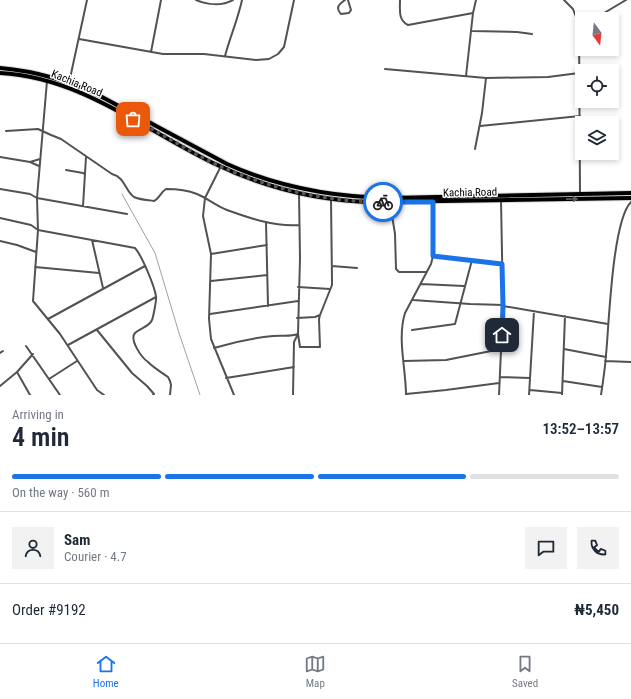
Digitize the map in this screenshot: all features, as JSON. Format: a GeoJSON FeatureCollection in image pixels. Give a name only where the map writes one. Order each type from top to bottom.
{"type":"FeatureCollection","features":[{"type":"Feature","properties":{"kind":"highway","name":"Kachia Road"},"geometry":{"type":"LineString","coordinates":[[0,68],[35,73],[69,83],[102,97],[227,164],[246,172],[297,188],[337,195],[372,198],[631,193]]}},
{"type":"Feature","properties":{"kind":"highway","name":"Kachia Road"},"geometry":{"type":"LineString","coordinates":[[0,73],[47,80],[68,87],[95,99],[221,166],[259,182],[331,200],[359,202],[433,202],[631,198]]}},
{"type":"Feature","properties":{"kind":"street"},"geometry":{"type":"LineString","coordinates":[[69,83],[87,0]]}},
{"type":"Feature","properties":{"kind":"street"},"geometry":{"type":"LineString","coordinates":[[151,52],[162,0]]}},
{"type":"Feature","properties":{"kind":"street"},"geometry":{"type":"LineString","coordinates":[[196,0],[209,4],[220,4],[233,0]]}},
{"type":"Feature","properties":{"kind":"street"},"geometry":{"type":"LineString","coordinates":[[225,56],[242,0]]}},
{"type":"Feature","properties":{"kind":"street"},"geometry":{"type":"LineString","coordinates":[[79,39],[163,54],[187,53],[256,60],[269,59],[278,54],[284,47],[294,0]]}},
{"type":"Feature","properties":{"kind":"street"},"geometry":{"type":"LineString","coordinates":[[346,0],[351,10],[348,13],[341,14],[338,12],[339,4],[346,0]]}},
{"type":"Feature","properties":{"kind":"street"},"geometry":{"type":"LineString","coordinates":[[400,0],[400,16],[402,21],[408,24],[473,13]]}},
{"type":"Feature","properties":{"kind":"street"},"geometry":{"type":"LineString","coordinates":[[466,76],[473,13],[476,0]]}},
{"type":"Feature","properties":{"kind":"street"},"geometry":{"type":"LineString","coordinates":[[564,0],[575,13]]}},
{"type":"Feature","properties":{"kind":"street"},"geometry":{"type":"LineString","coordinates":[[606,12],[626,0]]}},
{"type":"Feature","properties":{"kind":"street"},"geometry":{"type":"LineString","coordinates":[[472,31],[517,32],[532,34]]}},
{"type":"Feature","properties":{"kind":"street"},"geometry":{"type":"LineString","coordinates":[[385,69],[486,78],[548,77],[575,74]]}},
{"type":"Feature","properties":{"kind":"street"},"geometry":{"type":"LineString","coordinates":[[475,148],[480,126],[486,78]]}},
{"type":"Feature","properties":{"kind":"street"},"geometry":{"type":"LineString","coordinates":[[47,80],[39,166],[37,198],[38,230],[33,300],[68,345],[97,390],[104,395]]}},
{"type":"Feature","properties":{"kind":"street"},"geometry":{"type":"LineString","coordinates":[[580,108],[580,116]]}},
{"type":"Feature","properties":{"kind":"street"},"geometry":{"type":"LineString","coordinates":[[480,126],[575,116]]}},
{"type":"Feature","properties":{"kind":"street"},"geometry":{"type":"LineString","coordinates":[[6,131],[38,129],[61,139],[112,174],[120,177],[136,198],[154,201],[166,189],[190,192],[226,209],[266,222],[289,226],[299,225]]}},
{"type":"Feature","properties":{"kind":"street"},"geometry":{"type":"LineString","coordinates":[[0,157],[30,162],[39,166]]}},
{"type":"Feature","properties":{"kind":"street"},"geometry":{"type":"LineString","coordinates":[[83,206],[86,157]]}},
{"type":"Feature","properties":{"kind":"street"},"geometry":{"type":"LineString","coordinates":[[30,162],[40,159]]}},
{"type":"Feature","properties":{"kind":"street"},"geometry":{"type":"LineString","coordinates":[[580,160],[580,194]]}},
{"type":"Feature","properties":{"kind":"street"},"geometry":{"type":"LineString","coordinates":[[221,166],[205,198],[203,216],[211,254],[211,339],[234,395]]}},
{"type":"Feature","properties":{"kind":"street"},"geometry":{"type":"LineString","coordinates":[[66,170],[85,174]]}},
{"type":"Feature","properties":{"kind":"street"},"geometry":{"type":"LineString","coordinates":[[0,190],[30,194],[37,198],[127,214]]}},
{"type":"Feature","properties":{"kind":"street"},"geometry":{"type":"LineString","coordinates":[[299,193],[300,258],[297,318],[300,347],[320,347],[320,315],[332,280],[331,200]]}},
{"type":"Feature","properties":{"kind":"street"},"geometry":{"type":"LineString","coordinates":[[499,395],[503,305],[501,200]]}},
{"type":"Feature","properties":{"kind":"street"},"geometry":{"type":"LineString","coordinates":[[390,202],[395,234],[397,272],[426,272]]}},
{"type":"Feature","properties":{"kind":"street"},"geometry":{"type":"LineString","coordinates":[[433,202],[433,256],[403,320],[402,333],[406,394],[423,394],[499,383]]}},
{"type":"Feature","properties":{"kind":"street"},"geometry":{"type":"LineString","coordinates":[[601,395],[606,357],[615,253],[626,208],[631,202]]}},
{"type":"Feature","properties":{"kind":"street"},"geometry":{"type":"LineString","coordinates":[[0,218],[32,225],[38,230],[135,248],[145,266],[157,297],[153,319],[150,323],[135,333],[133,338],[134,343],[146,361],[170,380],[170,395]]}},
{"type":"Feature","properties":{"kind":"street"},"geometry":{"type":"LineString","coordinates":[[266,222],[268,306]]}},
{"type":"Feature","properties":{"kind":"street"},"geometry":{"type":"LineString","coordinates":[[92,240],[97,256],[103,288]]}},
{"type":"Feature","properties":{"kind":"street"},"geometry":{"type":"LineString","coordinates":[[0,241],[36,252]]}},
{"type":"Feature","properties":{"kind":"street"},"geometry":{"type":"LineString","coordinates":[[211,254],[267,245]]}},
{"type":"Feature","properties":{"kind":"street"},"geometry":{"type":"LineString","coordinates":[[433,256],[502,264]]}},
{"type":"Feature","properties":{"kind":"street"},"geometry":{"type":"LineString","coordinates":[[412,330],[455,324],[472,260]]}},
{"type":"Feature","properties":{"kind":"street"},"geometry":{"type":"LineString","coordinates":[[48,319],[145,266]]}},
{"type":"Feature","properties":{"kind":"street"},"geometry":{"type":"LineString","coordinates":[[332,266],[357,268]]}},
{"type":"Feature","properties":{"kind":"street"},"geometry":{"type":"LineString","coordinates":[[35,267],[99,273]]}},
{"type":"Feature","properties":{"kind":"street"},"geometry":{"type":"LineString","coordinates":[[211,281],[267,275]]}},
{"type":"Feature","properties":{"kind":"street"},"geometry":{"type":"LineString","coordinates":[[420,284],[464,286]]}},
{"type":"Feature","properties":{"kind":"street"},"geometry":{"type":"LineString","coordinates":[[298,287],[330,289]]}},
{"type":"Feature","properties":{"kind":"street"},"geometry":{"type":"LineString","coordinates":[[68,345],[157,297]]}},
{"type":"Feature","properties":{"kind":"street"},"geometry":{"type":"LineString","coordinates":[[412,300],[503,305],[608,324]]}},
{"type":"Feature","properties":{"kind":"street"},"geometry":{"type":"LineString","coordinates":[[210,314],[298,301]]}},
{"type":"Feature","properties":{"kind":"street"},"geometry":{"type":"LineString","coordinates":[[529,395],[534,311]]}},
{"type":"Feature","properties":{"kind":"street"},"geometry":{"type":"LineString","coordinates":[[297,318],[315,317],[320,315]]}},
{"type":"Feature","properties":{"kind":"street"},"geometry":{"type":"LineString","coordinates":[[530,390],[562,394],[565,316]]}},
{"type":"Feature","properties":{"kind":"street"},"geometry":{"type":"LineString","coordinates":[[97,330],[132,373],[148,386],[154,395]]}},
{"type":"Feature","properties":{"kind":"street"},"geometry":{"type":"LineString","coordinates":[[214,348],[238,341],[273,336],[291,337],[298,334]]}},
{"type":"Feature","properties":{"kind":"street"},"geometry":{"type":"LineString","coordinates":[[293,395],[294,342],[298,334]]}},
{"type":"Feature","properties":{"kind":"street"},"geometry":{"type":"LineString","coordinates":[[26,346],[60,395]]}},
{"type":"Feature","properties":{"kind":"street"},"geometry":{"type":"LineString","coordinates":[[404,361],[446,360],[501,349]]}},
{"type":"Feature","properties":{"kind":"street"},"geometry":{"type":"LineString","coordinates":[[564,349],[606,357]]}},
{"type":"Feature","properties":{"kind":"street"},"geometry":{"type":"LineString","coordinates":[[0,386],[17,372],[33,354]]}},
{"type":"Feature","properties":{"kind":"street"},"geometry":{"type":"LineString","coordinates":[[49,379],[77,361]]}},
{"type":"Feature","properties":{"kind":"street"},"geometry":{"type":"LineString","coordinates":[[605,361],[631,362]]}},
{"type":"Feature","properties":{"kind":"street"},"geometry":{"type":"LineString","coordinates":[[226,378],[294,367]]}},
{"type":"Feature","properties":{"kind":"street"},"geometry":{"type":"LineString","coordinates":[[17,372],[30,395]]}},
{"type":"Feature","properties":{"kind":"street"},"geometry":{"type":"LineString","coordinates":[[500,377],[530,378]]}},
{"type":"Feature","properties":{"kind":"street"},"geometry":{"type":"LineString","coordinates":[[563,381],[602,387]]}},
{"type":"Feature","properties":{"kind":"waterway"},"geometry":{"type":"LineString","coordinates":[[122,194],[155,253],[179,333],[200,395]]}},
{"type":"Feature","properties":{"kind":"way so far"},"geometry":{"type":"LineString","coordinates":[[133,119],[213,162],[259,182],[288,191],[331,200],[383,202]]}},
{"type":"Feature","properties":{"kind":"route"},"geometry":{"type":"LineString","coordinates":[[383,202],[433,202],[433,256],[502,264],[502,335]]}}]}
